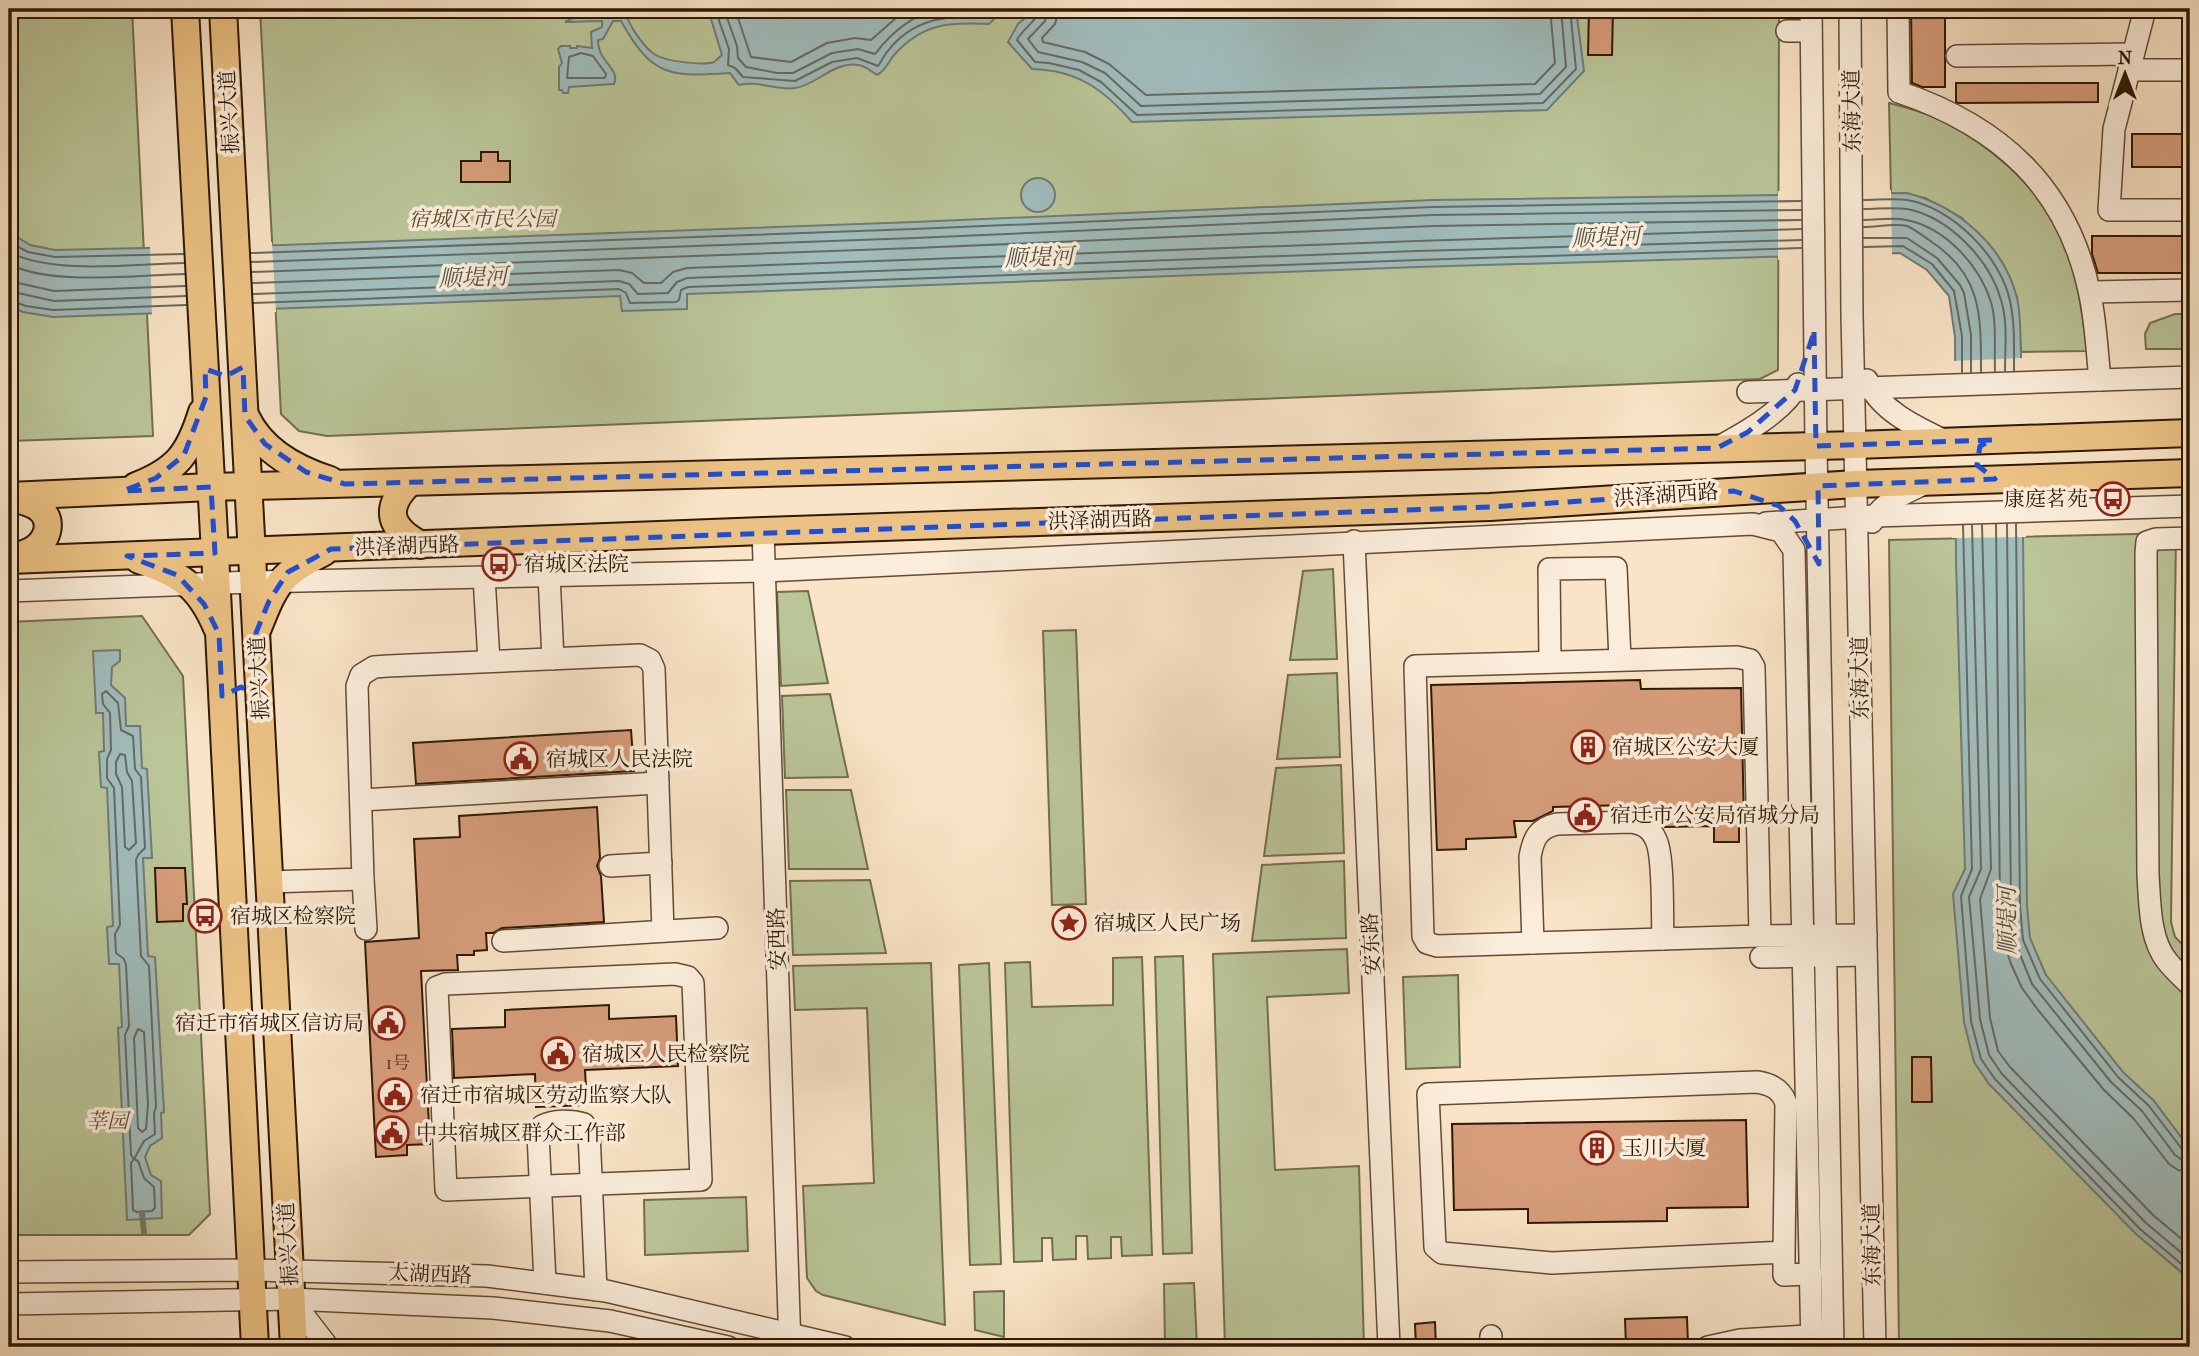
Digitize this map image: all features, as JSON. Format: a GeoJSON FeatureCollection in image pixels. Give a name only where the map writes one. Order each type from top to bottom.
{"type":"FeatureCollection","features":[{"type":"Feature","properties":{"kind":"main road","name":"振兴大道"},"geometry":{"type":"LineString","coordinates":[[185,9],[255,1347]]}},
{"type":"Feature","properties":{"kind":"main road","name":"振兴大道"},"geometry":{"type":"LineString","coordinates":[[223,9],[294,1347]]}},
{"type":"Feature","properties":{"kind":"main road"},"geometry":{"type":"LineString","coordinates":[[205,369],[215,376],[226,376],[235,374],[243,367]]}},
{"type":"Feature","properties":{"kind":"main road"},"geometry":{"type":"LineString","coordinates":[[123,491],[156,478],[184,454],[193,442],[206,397]]}},
{"type":"Feature","properties":{"kind":"main road"},"geometry":{"type":"LineString","coordinates":[[245,416],[265,444],[286,461],[306,472],[345,484]]}},
{"type":"Feature","properties":{"kind":"main road","name":"洪泽湖西路"},"geometry":{"type":"LineString","coordinates":[[9,497],[211,487],[1856,445],[2190,433]]}},
{"type":"Feature","properties":{"kind":"main road"},"geometry":{"type":"LineString","coordinates":[[1993,440],[1980,446],[1976,455],[1977,465],[1995,479]]}},
{"type":"Feature","properties":{"kind":"main road"},"geometry":{"type":"LineString","coordinates":[[1661,495],[1676,488],[1682,467],[1678,460],[1662,450]]}},
{"type":"Feature","properties":{"kind":"main road","name":"洪泽湖西路"},"geometry":{"type":"LineString","coordinates":[[9,560],[1490,507],[1856,484],[2190,473]]}},
{"type":"Feature","properties":{"kind":"main road"},"geometry":{"type":"LineString","coordinates":[[408,482],[398,493],[393,505],[393,517],[403,535],[421,545]]}},
{"type":"Feature","properties":{"kind":"main road"},"geometry":{"type":"LineString","coordinates":[[9,497],[30,502],[43,511],[48,522],[47,534],[36,549],[9,560]]}},
{"type":"Feature","properties":{"kind":"main road"},"geometry":{"type":"LineString","coordinates":[[256,633],[269,601],[281,581],[300,564],[331,549]]}},
{"type":"Feature","properties":{"kind":"main road"},"geometry":{"type":"LineString","coordinates":[[127,556],[160,568],[190,584],[219,634]]}},
{"type":"Feature","properties":{"kind":"main road"},"geometry":{"type":"LineString","coordinates":[[222,696],[231,689],[241,687],[251,689],[260,696]]}},
{"type":"Feature","properties":{"kind":"main road"},"geometry":{"type":"LineString","coordinates":[[243,1116],[250,1130],[260,1135],[275,1128],[281,1116]]}},
{"type":"Feature","properties":{"kind":"street","name":"东海大道"},"geometry":{"type":"LineString","coordinates":[[1811,9],[1814,332],[1805,390],[1816,446],[1818,486],[1826,946],[1822,1341]]}},
{"type":"Feature","properties":{"kind":"street","name":"东海大道"},"geometry":{"type":"LineString","coordinates":[[1850,9],[1853,326],[1862,388],[1856,445],[1856,484],[1866,516],[1858,560],[1875,1347]]}},
{"type":"Feature","properties":{"kind":"street"},"geometry":{"type":"LineString","coordinates":[[1898,9],[1899,92],[1937,105],[1999,143],[2032,172],[2058,208],[2074,241],[2090,292],[2100,380]]}},
{"type":"Feature","properties":{"kind":"street"},"geometry":{"type":"LineString","coordinates":[[2145,9],[2114,129],[2109,211],[2190,210]]}},
{"type":"Feature","properties":{"kind":"street"},"geometry":{"type":"LineString","coordinates":[[1787,31],[1811,31]]}},
{"type":"Feature","properties":{"kind":"street"},"geometry":{"type":"LineString","coordinates":[[1957,56],[2131,62],[2190,70]]}},
{"type":"Feature","properties":{"kind":"street"},"geometry":{"type":"LineString","coordinates":[[2090,292],[2190,290]]}},
{"type":"Feature","properties":{"kind":"street"},"geometry":{"type":"LineString","coordinates":[[1748,391],[2190,377]]}},
{"type":"Feature","properties":{"kind":"street"},"geometry":{"type":"LineString","coordinates":[[1862,388],[1908,423],[1947,442]]}},
{"type":"Feature","properties":{"kind":"street"},"geometry":{"type":"LineString","coordinates":[[1717,448],[1748,432],[1805,390]]}},
{"type":"Feature","properties":{"kind":"street"},"geometry":{"type":"LineString","coordinates":[[1866,516],[1931,481]]}},
{"type":"Feature","properties":{"kind":"street"},"geometry":{"type":"LineString","coordinates":[[1734,491],[1779,506],[1795,521],[1819,564]]}},
{"type":"Feature","properties":{"kind":"street"},"geometry":{"type":"LineString","coordinates":[[9,591],[281,581],[764,571],[1866,516],[2190,506]]}},
{"type":"Feature","properties":{"kind":"street"},"geometry":{"type":"LineString","coordinates":[[1708,1347],[1740,1340],[1822,1341],[1811,1274],[1794,550],[1781,530],[1753,523]]}},
{"type":"Feature","properties":{"kind":"street","name":"安西路"},"geometry":{"type":"LineString","coordinates":[[763,531],[790,1341]]}},
{"type":"Feature","properties":{"kind":"street"},"geometry":{"type":"LineString","coordinates":[[2190,538],[2155,538],[2147,542],[2146,566],[2148,861],[2151,910],[2156,941],[2165,959],[2190,985]]}},
{"type":"Feature","properties":{"kind":"street","name":"安东路"},"geometry":{"type":"LineString","coordinates":[[1354,541],[1389,1347]]}},
{"type":"Feature","properties":{"kind":"street"},"geometry":{"type":"LineString","coordinates":[[1550,662],[1549,569],[1616,568],[1620,660]]}},
{"type":"Feature","properties":{"kind":"street"},"geometry":{"type":"LineString","coordinates":[[550,575],[553,659]]}},
{"type":"Feature","properties":{"kind":"street"},"geometry":{"type":"LineString","coordinates":[[484,577],[489,662]]}},
{"type":"Feature","properties":{"kind":"street"},"geometry":{"type":"LineString","coordinates":[[366,929],[358,686],[361,676],[374,667],[387,666],[640,655],[650,660],[654,669],[663,931]]}},
{"type":"Feature","properties":{"kind":"street"},"geometry":{"type":"LineString","coordinates":[[1760,936],[1754,667],[1750,660],[1737,657],[1415,666],[1423,936],[1427,943],[1437,946],[1760,936],[1803,946],[1866,945]]}},
{"type":"Feature","properties":{"kind":"street"},"geometry":{"type":"LineString","coordinates":[[361,800],[658,783]]}},
{"type":"Feature","properties":{"kind":"street"},"geometry":{"type":"LineString","coordinates":[[1533,943],[1530,857],[1532,844],[1537,834],[1546,827],[1557,824],[1631,822],[1649,829],[1660,849],[1663,939]]}},
{"type":"Feature","properties":{"kind":"street"},"geometry":{"type":"LineString","coordinates":[[610,866],[661,863]]}},
{"type":"Feature","properties":{"kind":"street"},"geometry":{"type":"LineString","coordinates":[[269,882],[363,879]]}},
{"type":"Feature","properties":{"kind":"street"},"geometry":{"type":"LineString","coordinates":[[503,941],[717,928]]}},
{"type":"Feature","properties":{"kind":"street"},"geometry":{"type":"LineString","coordinates":[[1761,957],[1803,946]]}},
{"type":"Feature","properties":{"kind":"street"},"geometry":{"type":"LineString","coordinates":[[675,974],[688,976],[693,982],[701,1180],[540,1186],[446,1190],[437,987],[445,984],[675,974]]}},
{"type":"Feature","properties":{"kind":"street"},"geometry":{"type":"LineString","coordinates":[[1784,1252],[1552,1263],[1442,1253],[1435,1247],[1428,1094],[1757,1082],[1773,1086],[1781,1092],[1786,1103],[1784,1275],[1811,1274]]}},
{"type":"Feature","properties":{"kind":"street"},"geometry":{"type":"LineString","coordinates":[[545,1283],[538,1134],[542,1126],[549,1122],[576,1121],[584,1124],[589,1132],[596,1290]]}},
{"type":"Feature","properties":{"kind":"street"},"geometry":{"type":"LineString","coordinates":[[9,1258],[251,1263]]}},
{"type":"Feature","properties":{"kind":"street","name":"太湖西路"},"geometry":{"type":"LineString","coordinates":[[9,1272],[289,1263],[487,1276],[596,1290],[790,1341],[845,1347]]}},
{"type":"Feature","properties":{"kind":"street"},"geometry":{"type":"LineString","coordinates":[[291,1299],[328,1347]]}},
{"type":"Feature","properties":{"kind":"street","name":"太湖西路"},"geometry":{"type":"LineString","coordinates":[[9,1304],[291,1299],[493,1308],[610,1321],[728,1347]]}},
{"type":"Feature","properties":{"kind":"highlighted area"},"geometry":{"type":"Polygon","coordinates":[[[1814,332],[1816,446],[1993,440],[1980,446],[1977,465],[1995,479],[1818,486],[1819,564],[1795,521],[1779,506],[1734,491],[1490,507],[331,549],[288,572],[269,601],[256,633],[259,696],[241,687],[222,696],[219,634],[204,604],[177,575],[127,556],[215,553],[211,487],[123,491],[156,478],[184,455],[206,397],[205,369],[226,376],[243,367],[245,416],[265,444],[306,472],[345,484],[1717,448],[1748,432],[1795,390],[1814,332]]]}},
{"type":"Feature","properties":{"kind":"green space"},"geometry":{"type":"Polygon","coordinates":[[[9,9],[132,9],[153,436],[9,441],[9,9]]]}},
{"type":"Feature","properties":{"kind":"green space","name":"宿城区市民公园"},"geometry":{"type":"Polygon","coordinates":[[[260,9],[1779,9],[1778,370],[1760,379],[327,436],[299,431],[281,414],[260,9]]]}},
{"type":"Feature","properties":{"kind":"green space"},"geometry":{"type":"Polygon","coordinates":[[[1889,103],[1932,116],[1977,141],[2008,166],[2036,195],[2057,226],[2074,271],[2087,351],[2021,352],[2017,297],[1962,218],[1925,198],[1891,193],[1889,103]]]}},
{"type":"Feature","properties":{"kind":"green space"},"geometry":{"type":"Polygon","coordinates":[[[2175,314],[2190,314],[2190,349],[2146,349],[2145,334],[2150,323],[2175,314]]]}},
{"type":"Feature","properties":{"kind":"green space"},"geometry":{"type":"Polygon","coordinates":[[[2176,533],[2171,922],[2175,937],[2190,952],[2190,1347],[1899,1347],[1889,540],[2176,533]]]}},
{"type":"Feature","properties":{"kind":"green space"},"geometry":{"type":"Polygon","coordinates":[[[1333,569],[1337,659],[1290,660],[1303,571],[1333,569]]]}},
{"type":"Feature","properties":{"kind":"green space"},"geometry":{"type":"Polygon","coordinates":[[[808,591],[828,683],[781,686],[777,592],[808,591]]]}},
{"type":"Feature","properties":{"kind":"green space","name":"莘园"},"geometry":{"type":"Polygon","coordinates":[[[142,616],[183,676],[210,1214],[189,1235],[9,1235],[9,622],[142,616]]]}},
{"type":"Feature","properties":{"kind":"green space"},"geometry":{"type":"Polygon","coordinates":[[[1076,630],[1086,904],[1052,905],[1043,631],[1076,630]]]}},
{"type":"Feature","properties":{"kind":"green space"},"geometry":{"type":"Polygon","coordinates":[[[1337,673],[1340,757],[1277,759],[1288,675],[1337,673]]]}},
{"type":"Feature","properties":{"kind":"green space"},"geometry":{"type":"Polygon","coordinates":[[[830,694],[848,777],[785,778],[782,696],[830,694]]]}},
{"type":"Feature","properties":{"kind":"green space"},"geometry":{"type":"Polygon","coordinates":[[[1341,765],[1344,853],[1264,856],[1276,768],[1341,765]]]}},
{"type":"Feature","properties":{"kind":"green space"},"geometry":{"type":"Polygon","coordinates":[[[786,790],[851,790],[868,869],[789,869],[786,790]]]}},
{"type":"Feature","properties":{"kind":"green space"},"geometry":{"type":"Polygon","coordinates":[[[1344,861],[1346,938],[1252,941],[1262,865],[1344,861]]]}},
{"type":"Feature","properties":{"kind":"green space"},"geometry":{"type":"Polygon","coordinates":[[[870,880],[886,953],[793,955],[790,881],[870,880]]]}},
{"type":"Feature","properties":{"kind":"green space"},"geometry":{"type":"Polygon","coordinates":[[[1347,949],[1349,993],[1267,997],[1275,1170],[1359,1166],[1364,1347],[1225,1347],[1213,954],[1347,949]]]}},
{"type":"Feature","properties":{"kind":"green space"},"geometry":{"type":"Polygon","coordinates":[[[1183,956],[1192,1253],[1163,1254],[1155,957],[1183,956]]]}},
{"type":"Feature","properties":{"kind":"green space"},"geometry":{"type":"Polygon","coordinates":[[[1142,957],[1152,1255],[1122,1256],[1121,1237],[1111,1237],[1111,1258],[1088,1259],[1087,1236],[1076,1236],[1076,1259],[1053,1260],[1052,1238],[1042,1238],[1042,1261],[1014,1262],[1005,963],[1030,962],[1032,1007],[1113,1005],[1113,958],[1142,957]]]}},
{"type":"Feature","properties":{"kind":"green space"},"geometry":{"type":"Polygon","coordinates":[[[931,963],[945,1325],[823,1295],[816,1291],[807,1278],[803,1186],[874,1183],[867,1008],[795,1010],[793,966],[931,963]]]}},
{"type":"Feature","properties":{"kind":"green space"},"geometry":{"type":"Polygon","coordinates":[[[989,963],[1001,1264],[970,1265],[959,965],[989,963]]]}},
{"type":"Feature","properties":{"kind":"green space"},"geometry":{"type":"Polygon","coordinates":[[[1458,975],[1460,1067],[1406,1069],[1403,977],[1458,975]]]}},
{"type":"Feature","properties":{"kind":"green space"},"geometry":{"type":"Polygon","coordinates":[[[746,1197],[748,1251],[645,1255],[644,1200],[746,1197]]]}},
{"type":"Feature","properties":{"kind":"green space"},"geometry":{"type":"Polygon","coordinates":[[[1194,1283],[1197,1347],[1165,1347],[1164,1284],[1194,1283]]]}},
{"type":"Feature","properties":{"kind":"green space"},"geometry":{"type":"Polygon","coordinates":[[[1004,1291],[1004,1337],[975,1330],[974,1292],[1004,1291]]]}},
{"type":"Feature","properties":{"kind":"water"},"geometry":{"type":"Polygon","coordinates":[[[585,9],[625,9],[636,33],[654,54],[674,61],[701,63],[714,62],[722,55],[708,9],[1004,9],[989,24],[949,24],[915,36],[877,75],[863,66],[841,66],[811,83],[788,89],[753,84],[739,85],[730,73],[692,74],[665,70],[643,53],[621,21],[613,21],[603,39],[598,40],[601,54],[614,74],[614,84],[569,87],[568,93],[563,93],[559,90],[559,67],[562,63],[558,49],[561,46],[592,48],[591,32],[602,27],[602,21],[565,22],[585,9]]]}},
{"type":"Feature","properties":{"kind":"water"},"geometry":{"type":"Polygon","coordinates":[[[1036,9],[1576,9],[1584,71],[1547,110],[1132,122],[1110,100],[1088,84],[1063,73],[1032,69],[1008,42],[1018,24],[1036,9]]]}},
{"type":"Feature","properties":{"kind":"water"},"geometry":{"type":"Polygon","coordinates":[[[1038,178],[1050,183],[1055,195],[1050,207],[1038,212],[1026,207],[1021,195],[1026,183],[1038,178]]]}},
{"type":"Feature","properties":{"kind":"water","name":"顺堤河"},"geometry":{"type":"Polygon","coordinates":[[[1907,193],[1943,207],[1976,230],[2001,261],[2017,298],[2021,352],[2027,906],[2030,938],[2046,975],[2123,1072],[2154,1101],[2190,1149],[2190,1288],[2181,1272],[2136,1234],[1989,1084],[1974,1062],[1964,1022],[1953,894],[1965,869],[1956,562],[1955,337],[1949,296],[1927,270],[1900,253],[1417,267],[687,294],[687,309],[622,311],[620,296],[53,317],[23,312],[9,306],[9,232],[30,245],[55,250],[283,245],[1433,200],[1907,193]]]}},
{"type":"Feature","properties":{"kind":"water"},"geometry":{"type":"Polygon","coordinates":[[[120,650],[120,661],[112,667],[111,685],[125,698],[126,726],[140,726],[142,768],[147,769],[152,858],[143,858],[148,956],[155,957],[164,1112],[161,1113],[162,1138],[150,1146],[145,1157],[151,1175],[161,1181],[162,1218],[127,1220],[118,1028],[122,1027],[119,964],[109,964],[107,927],[113,926],[107,788],[101,787],[99,752],[104,751],[103,713],[96,713],[93,651],[120,650]]]}},
{"type":"Feature","properties":{"kind":"pier"},"geometry":{"type":"Polygon","coordinates":[[[1891,190],[1892,256],[1778,260],[1778,191],[1891,190]]]}},
{"type":"Feature","properties":{"kind":"pier"},"geometry":{"type":"Polygon","coordinates":[[[272,242],[276,312],[152,317],[150,245],[272,242]]]}},
{"type":"Feature","properties":{"kind":"pier"},"geometry":{"type":"Polygon","coordinates":[[[2024,358],[2026,537],[1952,538],[1952,361],[2024,358]]]}},
{"type":"Feature","properties":{"kind":"building"},"geometry":{"type":"Polygon","coordinates":[[[1589,9],[1613,9],[1612,55],[1588,55],[1589,9]]]}},
{"type":"Feature","properties":{"kind":"building"},"geometry":{"type":"Polygon","coordinates":[[[1911,9],[1945,9],[1945,87],[1922,87],[1912,83],[1911,9]]]}},
{"type":"Feature","properties":{"kind":"building"},"geometry":{"type":"Polygon","coordinates":[[[1956,83],[2098,83],[2098,102],[1958,103],[1956,83]]]}},
{"type":"Feature","properties":{"kind":"building"},"geometry":{"type":"Polygon","coordinates":[[[2132,134],[2190,134],[2190,167],[2132,167],[2132,134]]]}},
{"type":"Feature","properties":{"kind":"building"},"geometry":{"type":"Polygon","coordinates":[[[481,152],[498,152],[498,161],[510,161],[510,182],[461,182],[461,161],[481,161],[481,152]]]}},
{"type":"Feature","properties":{"kind":"building"},"geometry":{"type":"Polygon","coordinates":[[[2092,236],[2190,236],[2190,273],[2098,273],[2092,254],[2092,236]]]}},
{"type":"Feature","properties":{"kind":"building"},"geometry":{"type":"Polygon","coordinates":[[[1640,680],[1641,689],[1741,688],[1744,821],[1739,821],[1739,842],[1714,842],[1714,826],[1665,827],[1664,816],[1625,809],[1625,805],[1553,807],[1553,811],[1533,821],[1514,821],[1516,837],[1466,839],[1466,849],[1437,850],[1431,685],[1640,680]]]}},
{"type":"Feature","properties":{"kind":"building"},"geometry":{"type":"Polygon","coordinates":[[[631,730],[634,771],[416,784],[413,743],[631,730]]]}},
{"type":"Feature","properties":{"kind":"building"},"geometry":{"type":"Polygon","coordinates":[[[597,807],[600,858],[597,866],[601,876],[604,922],[502,928],[486,933],[487,950],[474,951],[474,955],[457,955],[458,970],[421,971],[430,1144],[407,1145],[407,1155],[376,1157],[365,942],[419,938],[414,839],[460,837],[459,816],[597,807]]]}},
{"type":"Feature","properties":{"kind":"building"},"geometry":{"type":"Polygon","coordinates":[[[155,868],[185,868],[187,904],[183,904],[183,921],[157,922],[155,868]]]}},
{"type":"Feature","properties":{"kind":"building"},"geometry":{"type":"Polygon","coordinates":[[[609,1005],[609,1019],[676,1016],[678,1066],[585,1070],[587,1105],[536,1107],[535,1074],[454,1078],[452,1029],[505,1027],[505,1010],[609,1005]]]}},
{"type":"Feature","properties":{"kind":"building"},"geometry":{"type":"Polygon","coordinates":[[[1912,1057],[1931,1057],[1932,1102],[1912,1102],[1912,1057]]]}},
{"type":"Feature","properties":{"kind":"building"},"geometry":{"type":"Polygon","coordinates":[[[1746,1120],[1748,1207],[1667,1208],[1667,1221],[1528,1223],[1528,1209],[1454,1210],[1452,1124],[1746,1120]]]}},
{"type":"Feature","properties":{"kind":"building"},"geometry":{"type":"Polygon","coordinates":[[[1687,1317],[1688,1344],[1626,1346],[1625,1319],[1687,1317]]]}},
{"type":"Feature","properties":{"kind":"building"},"geometry":{"type":"Polygon","coordinates":[[[1435,1322],[1436,1347],[1416,1347],[1415,1324],[1435,1322]]]}},
{"type":"Feature","properties":{"kind":"waterway"},"geometry":{"type":"LineString","coordinates":[[142,1213],[144,1233]]}},
{"type":"Feature","properties":{"kind":"place","name":"康庭茗苑"},"geometry":{"type":"Point","coordinates":[2113,499]}},
{"type":"Feature","properties":{"kind":"place","name":"宿城区法院"},"geometry":{"type":"Point","coordinates":[499,564]}},
{"type":"Feature","properties":{"kind":"place","name":"宿城区公安大厦"},"geometry":{"type":"Point","coordinates":[1588,747]}},
{"type":"Feature","properties":{"kind":"place","name":"宿城区人民法院"},"geometry":{"type":"Point","coordinates":[521,759]}},
{"type":"Feature","properties":{"kind":"place","name":"宿迁市公安局宿城分局"},"geometry":{"type":"Point","coordinates":[1585,815]}},
{"type":"Feature","properties":{"kind":"place","name":"宿城区检察院"},"geometry":{"type":"Point","coordinates":[205,916]}},
{"type":"Feature","properties":{"kind":"place","name":"宿城区人民广场"},"geometry":{"type":"Point","coordinates":[1069,923]}},
{"type":"Feature","properties":{"kind":"place","name":"宿迁市宿城区信访局"},"geometry":{"type":"Point","coordinates":[388,1023]}},
{"type":"Feature","properties":{"kind":"place","name":"宿城区人民检察院"},"geometry":{"type":"Point","coordinates":[558,1054]}},
{"type":"Feature","properties":{"kind":"place","name":"宿迁市宿城区劳动监察大队"},"geometry":{"type":"Point","coordinates":[395,1095]}},
{"type":"Feature","properties":{"kind":"place","name":"中共宿城区群众工作部"},"geometry":{"type":"Point","coordinates":[392,1133]}},
{"type":"Feature","properties":{"kind":"place","name":"玉川大厦"},"geometry":{"type":"Point","coordinates":[1597,1148]}}]}
